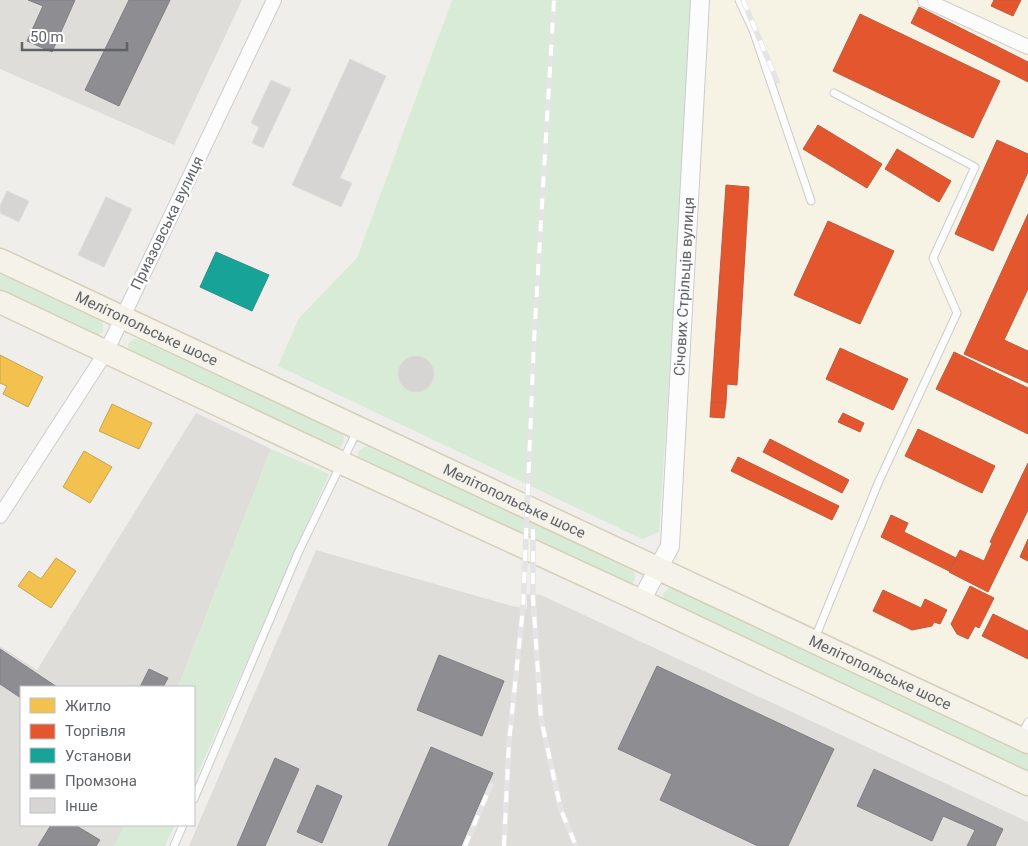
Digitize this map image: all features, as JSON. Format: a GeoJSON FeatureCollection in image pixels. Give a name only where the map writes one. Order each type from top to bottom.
{"type":"FeatureCollection","features":[{"type":"Feature","properties":{"kind":"main road","name":"Мелітопольське шосе"},"geometry":{"type":"LineString","coordinates":[[0,260],[814,642],[1025,734]]}},
{"type":"Feature","properties":{"kind":"main road"},"geometry":{"type":"LineString","coordinates":[[0,302],[1028,784]]}},
{"type":"Feature","properties":{"kind":"street","name":"Приазовська вулиця"},"geometry":{"type":"LineString","coordinates":[[0,516],[106,352],[274,0]]}},
{"type":"Feature","properties":{"kind":"street","name":"Січових Стрільців вулиця"},"geometry":{"type":"LineString","coordinates":[[641,601],[670,546],[700,0]]}},
{"type":"Feature","properties":{"kind":"street"},"geometry":{"type":"LineString","coordinates":[[926,0],[1028,47]]}},
{"type":"Feature","properties":{"kind":"lane"},"geometry":{"type":"LineString","coordinates":[[739,0],[753,30],[811,201]]}},
{"type":"Feature","properties":{"kind":"lane"},"geometry":{"type":"LineString","coordinates":[[814,642],[879,481],[957,313],[934,258],[975,167],[834,93]]}},
{"type":"Feature","properties":{"kind":"lane"},"geometry":{"type":"LineString","coordinates":[[195,797],[298,554],[358,428]]}},
{"type":"Feature","properties":{"kind":"lane"},"geometry":{"type":"LineString","coordinates":[[174,846],[183,826]]}},
{"type":"Feature","properties":{"kind":"shaded area"},"geometry":{"type":"Polygon","coordinates":[[[0,0],[242,0],[174,145],[0,69],[0,0]]]}},
{"type":"Feature","properties":{"kind":"shaded area"},"geometry":{"type":"Polygon","coordinates":[[[708,0],[1028,0],[1028,728],[678,563],[708,0]]]}},
{"type":"Feature","properties":{"kind":"shaded area"},"geometry":{"type":"Polygon","coordinates":[[[196,413],[271,449],[178,686],[20,686],[20,826],[124,826],[114,846],[0,846],[0,646],[37,670],[196,413]]]}},
{"type":"Feature","properties":{"kind":"shaded area"},"geometry":{"type":"Polygon","coordinates":[[[316,550],[527,609],[527,594],[541,595],[1028,822],[1028,846],[189,846],[316,550]]]}},
{"type":"Feature","properties":{"kind":"green space"},"geometry":{"type":"Polygon","coordinates":[[[452,0],[694,0],[659,532],[642,539],[278,366],[299,318],[357,258],[452,0]]]}},
{"type":"Feature","properties":{"kind":"green space"},"geometry":{"type":"Polygon","coordinates":[[[0,274],[101,321],[103,331],[98,336],[0,292],[0,274]]]}},
{"type":"Feature","properties":{"kind":"green space"},"geometry":{"type":"Polygon","coordinates":[[[134,339],[138,339],[342,433],[343,444],[334,449],[129,350],[128,344],[134,339]]]}},
{"type":"Feature","properties":{"kind":"green space"},"geometry":{"type":"Polygon","coordinates":[[[364,447],[368,447],[523,517],[633,571],[635,575],[634,581],[629,585],[358,459],[358,452],[364,447]]]}},
{"type":"Feature","properties":{"kind":"green space"},"geometry":{"type":"Polygon","coordinates":[[[271,449],[329,474],[195,780],[195,686],[178,686],[271,449]]]}},
{"type":"Feature","properties":{"kind":"green space"},"geometry":{"type":"Polygon","coordinates":[[[669,588],[673,588],[1028,755],[1028,774],[664,600],[663,593],[669,588]]]}},
{"type":"Feature","properties":{"kind":"green space"},"geometry":{"type":"Polygon","coordinates":[[[124,826],[175,826],[165,846],[114,846],[124,826]]]}},
{"type":"Feature","properties":{"kind":"building: Житло"},"geometry":{"type":"Polygon","coordinates":[[[0,355],[43,377],[28,407],[3,394],[7,386],[0,383],[0,355]]]}},
{"type":"Feature","properties":{"kind":"building: Житло"},"geometry":{"type":"Polygon","coordinates":[[[112,404],[152,423],[139,449],[99,431],[112,404]]]}},
{"type":"Feature","properties":{"kind":"building: Житло"},"geometry":{"type":"Polygon","coordinates":[[[84,451],[112,467],[90,503],[63,487],[84,451]]]}},
{"type":"Feature","properties":{"kind":"building: Житло"},"geometry":{"type":"Polygon","coordinates":[[[56,558],[76,571],[51,608],[18,586],[29,571],[41,579],[56,558]]]}},
{"type":"Feature","properties":{"kind":"building: Торгівля"},"geometry":{"type":"Polygon","coordinates":[[[994,0],[1021,0],[1013,16],[991,6],[994,0]]]}},
{"type":"Feature","properties":{"kind":"building: Торгівля"},"geometry":{"type":"Polygon","coordinates":[[[919,7],[1028,62],[1028,82],[911,23],[919,7]]]}},
{"type":"Feature","properties":{"kind":"building: Торгівля"},"geometry":{"type":"Polygon","coordinates":[[[860,14],[1000,81],[973,138],[833,71],[860,14]]]}},
{"type":"Feature","properties":{"kind":"building: Торгівля"},"geometry":{"type":"Polygon","coordinates":[[[818,125],[882,164],[867,188],[803,149],[818,125]]]}},
{"type":"Feature","properties":{"kind":"building: Торгівля"},"geometry":{"type":"Polygon","coordinates":[[[997,140],[1028,154],[1028,172],[993,251],[955,234],[997,140]]]}},
{"type":"Feature","properties":{"kind":"building: Торгівля"},"geometry":{"type":"Polygon","coordinates":[[[897,149],[951,181],[939,202],[885,169],[897,149]]]}},
{"type":"Feature","properties":{"kind":"building: Торгівля"},"geometry":{"type":"Polygon","coordinates":[[[726,185],[749,187],[737,385],[727,384],[726,403],[711,402],[726,185]]]}},
{"type":"Feature","properties":{"kind":"building: Торгівля"},"geometry":{"type":"Polygon","coordinates":[[[1028,214],[1028,289],[1004,340],[1028,351],[1028,383],[964,354],[1028,214]]]}},
{"type":"Feature","properties":{"kind":"building: Торгівля"},"geometry":{"type":"Polygon","coordinates":[[[828,221],[894,251],[860,324],[794,295],[828,221]]]}},
{"type":"Feature","properties":{"kind":"building: Торгівля"},"geometry":{"type":"Polygon","coordinates":[[[840,348],[908,379],[893,410],[826,379],[840,348]]]}},
{"type":"Feature","properties":{"kind":"building: Торгівля"},"geometry":{"type":"Polygon","coordinates":[[[954,352],[1028,388],[1028,434],[936,389],[954,352]]]}},
{"type":"Feature","properties":{"kind":"building: Торгівля"},"geometry":{"type":"Polygon","coordinates":[[[711,402],[726,403],[724,418],[710,417],[711,402]]]}},
{"type":"Feature","properties":{"kind":"building: Торгівля"},"geometry":{"type":"Polygon","coordinates":[[[843,413],[864,423],[860,432],[838,422],[843,413]]]}},
{"type":"Feature","properties":{"kind":"building: Торгівля"},"geometry":{"type":"Polygon","coordinates":[[[918,429],[995,466],[982,493],[905,456],[918,429]]]}},
{"type":"Feature","properties":{"kind":"building: Торгівля"},"geometry":{"type":"Polygon","coordinates":[[[770,439],[849,480],[842,493],[763,452],[770,439]]]}},
{"type":"Feature","properties":{"kind":"building: Торгівля"},"geometry":{"type":"Polygon","coordinates":[[[738,457],[839,506],[832,520],[731,471],[738,457]]]}},
{"type":"Feature","properties":{"kind":"building: Торгівля"},"geometry":{"type":"Polygon","coordinates":[[[1028,463],[1028,510],[988,592],[949,572],[960,550],[984,561],[992,543],[990,542],[1028,463]]]}},
{"type":"Feature","properties":{"kind":"building: Торгівля"},"geometry":{"type":"Polygon","coordinates":[[[891,515],[908,523],[904,532],[956,558],[949,571],[881,537],[891,515]]]}},
{"type":"Feature","properties":{"kind":"building: Торгівля"},"geometry":{"type":"Polygon","coordinates":[[[1028,539],[1028,561],[1020,557],[1028,539]]]}},
{"type":"Feature","properties":{"kind":"building: Торгівля"},"geometry":{"type":"Polygon","coordinates":[[[970,586],[994,598],[979,628],[975,626],[968,639],[957,634],[951,624],[970,586]]]}},
{"type":"Feature","properties":{"kind":"building: Торгівля"},"geometry":{"type":"Polygon","coordinates":[[[883,590],[921,608],[925,599],[947,610],[940,624],[934,622],[932,626],[912,630],[873,611],[883,590]]]}},
{"type":"Feature","properties":{"kind":"building: Торгівля"},"geometry":{"type":"Polygon","coordinates":[[[993,614],[1028,631],[1028,659],[982,636],[993,614]]]}},
{"type":"Feature","properties":{"kind":"building: Установи"},"geometry":{"type":"Polygon","coordinates":[[[216,252],[269,275],[252,311],[200,287],[216,252]]]}},
{"type":"Feature","properties":{"kind":"building: Промзона"},"geometry":{"type":"Polygon","coordinates":[[[28,0],[75,0],[52,52],[27,41],[43,6],[28,0]]]}},
{"type":"Feature","properties":{"kind":"building: Промзона"},"geometry":{"type":"Polygon","coordinates":[[[129,0],[170,0],[119,106],[85,90],[129,0]]]}},
{"type":"Feature","properties":{"kind":"building: Промзона"},"geometry":{"type":"Polygon","coordinates":[[[0,649],[56,686],[20,686],[20,697],[0,684],[0,649]]]}},
{"type":"Feature","properties":{"kind":"building: Промзона"},"geometry":{"type":"Polygon","coordinates":[[[439,655],[504,681],[482,736],[417,710],[439,655]]]}},
{"type":"Feature","properties":{"kind":"building: Промзона"},"geometry":{"type":"Polygon","coordinates":[[[657,666],[834,749],[788,846],[758,846],[660,800],[672,774],[618,749],[657,666]]]}},
{"type":"Feature","properties":{"kind":"building: Промзона"},"geometry":{"type":"Polygon","coordinates":[[[149,669],[168,678],[164,686],[140,686],[149,669]]]}},
{"type":"Feature","properties":{"kind":"building: Промзона"},"geometry":{"type":"Polygon","coordinates":[[[431,747],[493,773],[461,846],[388,846],[431,747]]]}},
{"type":"Feature","properties":{"kind":"building: Промзона"},"geometry":{"type":"Polygon","coordinates":[[[275,758],[299,769],[265,846],[237,846],[275,758]]]}},
{"type":"Feature","properties":{"kind":"building: Промзона"},"geometry":{"type":"Polygon","coordinates":[[[874,769],[1003,829],[995,846],[967,846],[975,830],[943,816],[932,841],[857,806],[874,769]]]}},
{"type":"Feature","properties":{"kind":"building: Промзона"},"geometry":{"type":"Polygon","coordinates":[[[317,785],[342,796],[322,843],[297,832],[317,785]]]}},
{"type":"Feature","properties":{"kind":"building: Промзона"},"geometry":{"type":"Polygon","coordinates":[[[50,826],[77,826],[100,840],[96,846],[38,846],[50,826]]]}},
{"type":"Feature","properties":{"kind":"building: Інше"},"geometry":{"type":"Polygon","coordinates":[[[350,59],[386,76],[340,178],[352,183],[341,207],[292,185],[350,59]]]}},
{"type":"Feature","properties":{"kind":"building: Інше"},"geometry":{"type":"Polygon","coordinates":[[[271,80],[291,89],[263,148],[252,143],[259,127],[251,123],[271,80]]]}},
{"type":"Feature","properties":{"kind":"building: Інше"},"geometry":{"type":"Polygon","coordinates":[[[7,191],[29,201],[19,222],[0,213],[0,206],[7,191]]]}},
{"type":"Feature","properties":{"kind":"building: Інше"},"geometry":{"type":"Polygon","coordinates":[[[106,197],[132,209],[104,267],[78,255],[106,197]]]}},
{"type":"Feature","properties":{"kind":"building: Інше"},"geometry":{"type":"Polygon","coordinates":[[[416,356],[423,357],[429,361],[433,367],[433,381],[429,387],[423,391],[416,392],[409,391],[403,387],[399,381],[398,374],[399,367],[403,361],[409,357],[416,356]]]}},
{"type":"Feature","properties":{"kind":"railway"},"geometry":{"type":"LineString","coordinates":[[504,846],[509,742],[523,608],[534,341],[554,0]]}},
{"type":"Feature","properties":{"kind":"railway"},"geometry":{"type":"LineString","coordinates":[[743,0],[777,81]]}},
{"type":"Feature","properties":{"kind":"railway"},"geometry":{"type":"LineString","coordinates":[[533,529],[533,597],[541,719],[561,810],[576,846]]}},
{"type":"Feature","properties":{"kind":"railway"},"geometry":{"type":"LineString","coordinates":[[465,846],[491,785]]}}]}
